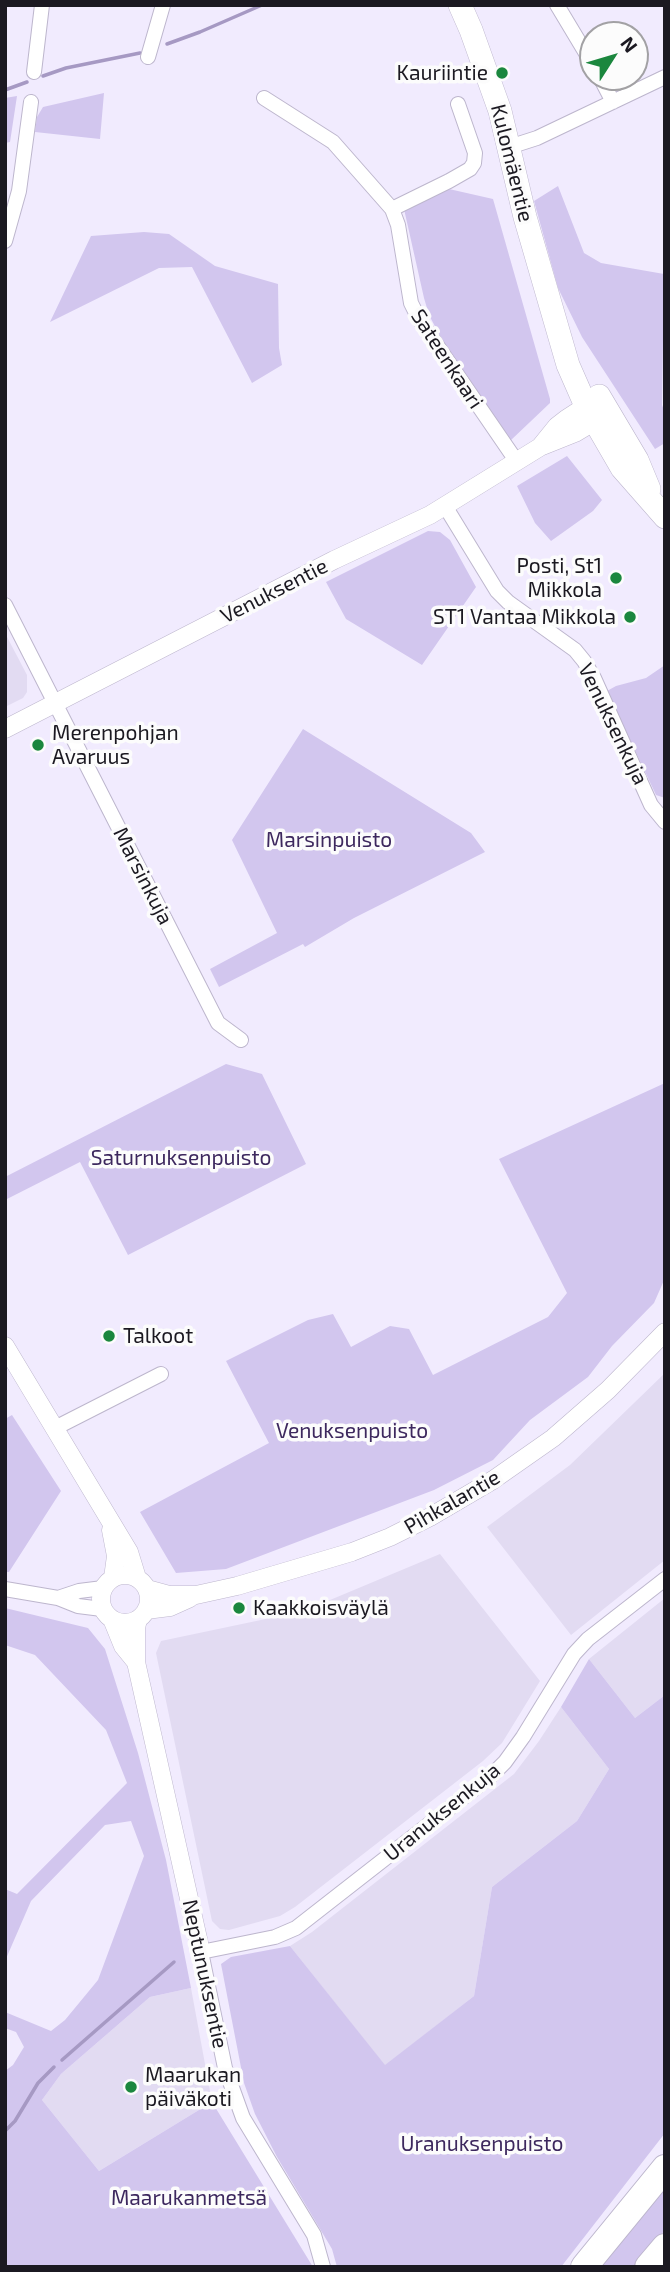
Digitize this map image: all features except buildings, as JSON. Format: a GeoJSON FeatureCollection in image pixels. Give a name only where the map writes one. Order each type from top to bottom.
{"type":"FeatureCollection","features":[{"type":"Feature","properties":{"kind":"highway"},"geometry":{"type":"LineString","coordinates":[[601,2245],[665,2147]]}},
{"type":"Feature","properties":{"kind":"highway"},"geometry":{"type":"LineString","coordinates":[[584,2267],[665,2168]]}},
{"type":"Feature","properties":{"kind":"highway"},"geometry":{"type":"LineString","coordinates":[[649,2267],[665,2247]]}},
{"type":"Feature","properties":{"kind":"main road","name":"Kulomäentie"},"geometry":{"type":"LineString","coordinates":[[460,5],[485,66],[509,147],[521,204],[568,365],[595,411],[622,468],[660,510]]}},
{"type":"Feature","properties":{"kind":"street"},"geometry":{"type":"LineString","coordinates":[[34,72],[42,5]]}},
{"type":"Feature","properties":{"kind":"street"},"geometry":{"type":"LineString","coordinates":[[148,57],[163,5]]}},
{"type":"Feature","properties":{"kind":"street"},"geometry":{"type":"LineString","coordinates":[[557,5],[579,42]]}},
{"type":"Feature","properties":{"kind":"street"},"geometry":{"type":"LineString","coordinates":[[509,147],[537,138],[665,77]]}},
{"type":"Feature","properties":{"kind":"street"},"geometry":{"type":"LineString","coordinates":[[607,91],[613,102]]}},
{"type":"Feature","properties":{"kind":"street","name":"Sateenkaari"},"geometry":{"type":"LineString","coordinates":[[264,98],[334,142],[392,209],[398,225],[411,303],[419,319],[517,462]]}},
{"type":"Feature","properties":{"kind":"street"},"geometry":{"type":"LineString","coordinates":[[5,240],[19,191],[31,102]]}},
{"type":"Feature","properties":{"kind":"street"},"geometry":{"type":"LineString","coordinates":[[392,209],[449,181],[470,169],[474,163],[475,153],[458,104]]}},
{"type":"Feature","properties":{"kind":"street","name":"Venuksentie"},"geometry":{"type":"LineString","coordinates":[[5,729],[445,506],[540,447],[557,426],[595,411]]}},
{"type":"Feature","properties":{"kind":"street","name":"Venuksenkuja"},"geometry":{"type":"LineString","coordinates":[[445,506],[497,591],[508,602],[575,650],[584,661],[652,805],[665,822]]}},
{"type":"Feature","properties":{"kind":"street","name":"Marsinkuja"},"geometry":{"type":"LineString","coordinates":[[5,605],[218,1023],[241,1040]]}},
{"type":"Feature","properties":{"kind":"street","name":"Pihkalantie"},"geometry":{"type":"LineString","coordinates":[[142,1614],[170,1607],[197,1595],[352,1552],[430,1517],[493,1480],[553,1438],[608,1390],[665,1332]]}},
{"type":"Feature","properties":{"kind":"street"},"geometry":{"type":"LineString","coordinates":[[5,1346],[129,1552],[149,1599],[142,1614],[125,1623],[107,1614],[58,1598],[5,1589]]}},
{"type":"Feature","properties":{"kind":"street"},"geometry":{"type":"LineString","coordinates":[[55,1428],[161,1374]]}},
{"type":"Feature","properties":{"kind":"street"},"geometry":{"type":"LineString","coordinates":[[107,1614],[100,1598],[108,1583],[116,1556],[110,1523]]}},
{"type":"Feature","properties":{"kind":"street"},"geometry":{"type":"LineString","coordinates":[[58,1598],[125,1575],[141,1584]]}},
{"type":"Feature","properties":{"kind":"street","name":"Uranuksenkuja"},"geometry":{"type":"LineString","coordinates":[[201,1952],[275,1937],[296,1928],[492,1775],[523,1737],[564,1669],[581,1647],[665,1579]]}},
{"type":"Feature","properties":{"kind":"street","name":"Pihkalantie"},"geometry":{"type":"LineString","coordinates":[[141,1584],[169,1595],[197,1595]]}},
{"type":"Feature","properties":{"kind":"street","name":"Neptunuksentie"},"geometry":{"type":"LineString","coordinates":[[107,1614],[123,1646],[136,1662]]}},
{"type":"Feature","properties":{"kind":"street","name":"Neptunuksentie"},"geometry":{"type":"LineString","coordinates":[[142,1614],[136,1628],[136,1662],[225,2068],[243,2118],[314,2235],[323,2267]]}},
{"type":"Feature","properties":{"kind":"shaded area"},"geometry":{"type":"Polygon","coordinates":[[[5,633],[27,675],[27,692],[23,698],[5,707],[5,633]]]}},
{"type":"Feature","properties":{"kind":"shaded area"},"geometry":{"type":"Polygon","coordinates":[[[665,1373],[665,1560],[571,1635],[487,1527],[570,1465],[665,1373]]]}},
{"type":"Feature","properties":{"kind":"shaded area"},"geometry":{"type":"Polygon","coordinates":[[[440,1554],[540,1681],[502,1743],[483,1761],[295,1907],[280,1916],[229,1930],[220,1929],[212,1921],[156,1653],[161,1641],[280,1616],[330,1600],[440,1554]]]}},
{"type":"Feature","properties":{"kind":"shaded area"},"geometry":{"type":"Polygon","coordinates":[[[665,1598],[665,1695],[635,1718],[589,1659],[665,1598]]]}},
{"type":"Feature","properties":{"kind":"shaded area"},"geometry":{"type":"Polygon","coordinates":[[[561,1707],[609,1769],[577,1821],[492,1887],[474,1996],[385,2066],[290,1946],[312,1932],[514,1774],[561,1707]]]}},
{"type":"Feature","properties":{"kind":"shaded area","name":"Maarukan päiväkoti"},"geometry":{"type":"Polygon","coordinates":[[[191,1988],[212,2102],[99,2171],[42,2100],[61,2074],[150,1997],[191,1988]]]}},
{"type":"Feature","properties":{"kind":"green space"},"geometry":{"type":"Polygon","coordinates":[[[104,93],[100,139],[35,132],[37,117],[43,107],[104,93]]]}},
{"type":"Feature","properties":{"kind":"green space"},"geometry":{"type":"Polygon","coordinates":[[[17,96],[10,142],[5,143],[5,98],[17,96]]]}},
{"type":"Feature","properties":{"kind":"green space"},"geometry":{"type":"Polygon","coordinates":[[[558,186],[584,253],[601,263],[664,274],[662,405],[665,413],[665,443],[655,449],[582,337],[558,288],[534,201],[558,186]]]}},
{"type":"Feature","properties":{"kind":"green space"},"geometry":{"type":"Polygon","coordinates":[[[449,189],[493,199],[550,399],[550,403],[510,441],[447,349],[429,315],[424,298],[404,209],[449,189]]]}},
{"type":"Feature","properties":{"kind":"green space"},"geometry":{"type":"Polygon","coordinates":[[[144,232],[169,234],[215,266],[278,284],[279,348],[282,365],[252,383],[192,267],[159,268],[50,322],[91,236],[144,232]]]}},
{"type":"Feature","properties":{"kind":"green space"},"geometry":{"type":"Polygon","coordinates":[[[567,456],[602,500],[593,511],[551,541],[535,523],[517,486],[567,456]]]}},
{"type":"Feature","properties":{"kind":"green space"},"geometry":{"type":"Polygon","coordinates":[[[428,531],[440,532],[450,540],[476,587],[422,665],[346,619],[326,582],[428,531]]]}},
{"type":"Feature","properties":{"kind":"green space"},"geometry":{"type":"Polygon","coordinates":[[[665,665],[665,798],[656,795],[607,691],[646,678],[665,665]]]}},
{"type":"Feature","properties":{"kind":"green space","name":"Marsinpuisto"},"geometry":{"type":"Polygon","coordinates":[[[303,729],[471,833],[485,852],[354,918],[305,947],[303,944],[219,987],[210,969],[277,933],[232,840],[303,729]]]}},
{"type":"Feature","properties":{"kind":"green space","name":"Saturnuksenpuisto"},"geometry":{"type":"Polygon","coordinates":[[[226,1064],[262,1074],[306,1164],[128,1255],[80,1162],[5,1200],[5,1177],[226,1064]]]}},
{"type":"Feature","properties":{"kind":"green space","name":"Venuksenpuisto"},"geometry":{"type":"Polygon","coordinates":[[[665,1083],[665,1278],[654,1303],[612,1346],[588,1377],[530,1420],[493,1460],[434,1490],[226,1569],[176,1573],[140,1512],[269,1443],[226,1361],[308,1320],[333,1314],[351,1347],[390,1326],[409,1329],[433,1375],[548,1317],[567,1293],[499,1159],[665,1083]]]}},
{"type":"Feature","properties":{"kind":"green space"},"geometry":{"type":"Polygon","coordinates":[[[12,1415],[61,1491],[9,1572],[5,1572],[5,1419],[12,1415]]]}},
{"type":"Feature","properties":{"kind":"green space","name":"Maarukanmetsä"},"geometry":{"type":"Polygon","coordinates":[[[5,1608],[88,1628],[105,1649],[138,1753],[166,1860],[191,1988],[150,1997],[61,2074],[42,2100],[99,2171],[212,2102],[313,2267],[5,2267],[5,2071],[13,2065],[24,2047],[16,2032],[5,2028],[5,2012],[51,2031],[65,2020],[98,1980],[144,1856],[131,1821],[105,1825],[31,1901],[5,1961],[5,1889],[17,1894],[127,1783],[106,1730],[35,1655],[5,1645],[5,1608]]]}},
{"type":"Feature","properties":{"kind":"green space","name":"Uranuksenpuisto"},"geometry":{"type":"Polygon","coordinates":[[[589,1659],[635,1718],[665,1695],[665,2133],[561,2267],[337,2267],[332,2249],[277,2157],[255,2114],[244,2083],[221,1964],[231,1957],[290,1946],[385,2065],[474,1996],[492,1887],[577,1821],[609,1769],[561,1707],[589,1659]]]}},
{"type":"Feature","properties":{"kind":"green space"},"geometry":{"type":"Polygon","coordinates":[[[665,2183],[665,2230],[634,2267],[598,2267],[665,2183]]]}},
{"type":"Feature","properties":{"kind":"waterway"},"geometry":{"type":"LineString","coordinates":[[167,44],[262,5]]}},
{"type":"Feature","properties":{"kind":"waterway"},"geometry":{"type":"LineString","coordinates":[[43,76],[66,68],[140,53]]}},
{"type":"Feature","properties":{"kind":"waterway"},"geometry":{"type":"LineString","coordinates":[[5,90],[27,82]]}},
{"type":"Feature","properties":{"kind":"waterway"},"geometry":{"type":"LineString","coordinates":[[62,2060],[174,1962]]}},
{"type":"Feature","properties":{"kind":"waterway"},"geometry":{"type":"LineString","coordinates":[[5,2131],[15,2121],[38,2083],[54,2067]]}},
{"type":"Feature","properties":{"kind":"place","name":"Kauriintie"},"geometry":{"type":"Point","coordinates":[502,73]}},
{"type":"Feature","properties":{"kind":"place","name":"Posti, St1 Mikkola"},"geometry":{"type":"Point","coordinates":[616,578]}},
{"type":"Feature","properties":{"kind":"place","name":"ST1 Vantaa Mikkola"},"geometry":{"type":"Point","coordinates":[630,617]}},
{"type":"Feature","properties":{"kind":"place","name":"Merenpohjan Avaruus"},"geometry":{"type":"Point","coordinates":[38,745]}},
{"type":"Feature","properties":{"kind":"place","name":"Talkoot"},"geometry":{"type":"Point","coordinates":[109,1336]}},
{"type":"Feature","properties":{"kind":"place","name":"Kaakkoisväylä"},"geometry":{"type":"Point","coordinates":[239,1608]}},
{"type":"Feature","properties":{"kind":"place","name":"Maarukan päiväkoti"},"geometry":{"type":"Point","coordinates":[131,2087]}}]}
